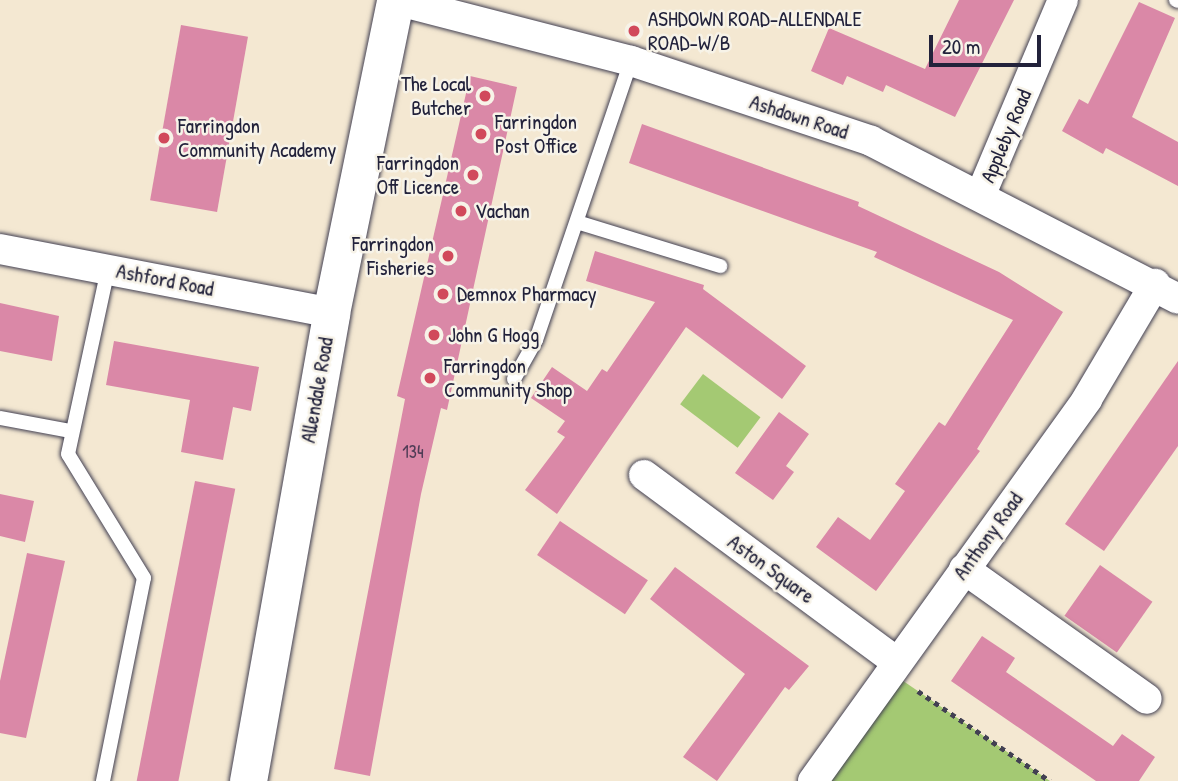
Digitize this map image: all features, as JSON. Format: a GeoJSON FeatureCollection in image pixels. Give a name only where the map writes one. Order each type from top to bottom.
{"type":"FeatureCollection","features":[{"type":"Feature","properties":{"kind":"street","name":"Ashdown Road"},"geometry":{"type":"LineString","coordinates":[[395,0],[631,61],[871,141],[981,194],[1166,292]]}},
{"type":"Feature","properties":{"kind":"street","name":"Allendale Road"},"geometry":{"type":"LineString","coordinates":[[248,781],[331,313],[395,0]]}},
{"type":"Feature","properties":{"kind":"street","name":"Appleby Road"},"geometry":{"type":"LineString","coordinates":[[981,194],[1063,0]]}},
{"type":"Feature","properties":{"kind":"street","name":"Ashford Road"},"geometry":{"type":"LineString","coordinates":[[0,249],[331,313]]}},
{"type":"Feature","properties":{"kind":"street","name":"Anthony Road"},"geometry":{"type":"LineString","coordinates":[[813,781],[1166,292]]}},
{"type":"Feature","properties":{"kind":"street","name":"Aston Square"},"geometry":{"type":"LineString","coordinates":[[644,475],[893,667]]}},
{"type":"Feature","properties":{"kind":"street"},"geometry":{"type":"LineString","coordinates":[[964,569],[1147,699]]}},
{"type":"Feature","properties":{"kind":"lane"},"geometry":{"type":"LineString","coordinates":[[513,379],[536,340],[631,61]]}},
{"type":"Feature","properties":{"kind":"lane"},"geometry":{"type":"LineString","coordinates":[[577,222],[720,266]]}},
{"type":"Feature","properties":{"kind":"lane"},"geometry":{"type":"LineString","coordinates":[[103,781],[144,578],[68,454],[108,269]]}},
{"type":"Feature","properties":{"kind":"lane"},"geometry":{"type":"LineString","coordinates":[[0,418],[71,431]]}},
{"type":"Feature","properties":{"kind":"path"},"geometry":{"type":"LineString","coordinates":[[893,667],[1050,781]]}},
{"type":"Feature","properties":{"kind":"green space"},"geometry":{"type":"Polygon","coordinates":[[[703,374],[761,417],[738,448],[680,404],[703,374]]]}},
{"type":"Feature","properties":{"kind":"green space"},"geometry":{"type":"Polygon","coordinates":[[[890,672],[1050,781],[813,781],[890,672]]]}},
{"type":"Feature","properties":{"kind":"building"},"geometry":{"type":"Polygon","coordinates":[[[959,0],[1014,0],[955,117],[886,85],[883,92],[847,76],[843,85],[811,71],[829,28],[925,69],[959,0]]]}},
{"type":"Feature","properties":{"kind":"building"},"geometry":{"type":"Polygon","coordinates":[[[1139,2],[1175,18],[1132,117],[1178,142],[1178,186],[1106,148],[1103,154],[1062,131],[1079,99],[1088,104],[1139,2]]]}},
{"type":"Feature","properties":{"kind":"building"},"geometry":{"type":"Polygon","coordinates":[[[181,25],[248,37],[217,212],[150,200],[181,25]]]}},
{"type":"Feature","properties":{"kind":"building"},"geometry":{"type":"Polygon","coordinates":[[[470,76],[517,87],[447,410],[441,408],[421,494],[370,776],[334,769],[405,399],[397,396],[470,76]]]}},
{"type":"Feature","properties":{"kind":"building"},"geometry":{"type":"Polygon","coordinates":[[[642,124],[859,202],[858,206],[999,272],[1063,312],[977,449],[980,451],[876,591],[816,547],[838,517],[870,540],[905,491],[895,484],[939,422],[945,426],[1013,320],[874,257],[877,252],[629,163],[642,124]]]}},
{"type":"Feature","properties":{"kind":"building"},"geometry":{"type":"Polygon","coordinates":[[[595,251],[704,285],[703,289],[806,366],[782,399],[686,327],[557,514],[525,490],[565,437],[557,432],[565,421],[531,398],[552,367],[587,391],[602,369],[607,372],[655,302],[586,281],[595,251]]]}},
{"type":"Feature","properties":{"kind":"building"},"geometry":{"type":"Polygon","coordinates":[[[0,303],[59,316],[52,361],[0,351],[0,303]]]}},
{"type":"Feature","properties":{"kind":"building"},"geometry":{"type":"Polygon","coordinates":[[[114,341],[259,367],[251,411],[233,407],[223,460],[181,452],[190,400],[106,385],[114,341]]]}},
{"type":"Feature","properties":{"kind":"building"},"geometry":{"type":"Polygon","coordinates":[[[1178,361],[1178,446],[1104,551],[1065,524],[1178,361]]]}},
{"type":"Feature","properties":{"kind":"building"},"geometry":{"type":"Polygon","coordinates":[[[779,412],[809,434],[786,466],[794,472],[773,500],[735,473],[779,412]]]}},
{"type":"Feature","properties":{"kind":"building"},"geometry":{"type":"Polygon","coordinates":[[[195,481],[235,489],[178,781],[137,781],[195,481]]]}},
{"type":"Feature","properties":{"kind":"building"},"geometry":{"type":"Polygon","coordinates":[[[0,494],[34,501],[25,542],[0,536],[0,494]]]}},
{"type":"Feature","properties":{"kind":"building"},"geometry":{"type":"Polygon","coordinates":[[[560,521],[648,580],[625,614],[537,555],[560,521]]]}},
{"type":"Feature","properties":{"kind":"building"},"geometry":{"type":"Polygon","coordinates":[[[27,553],[65,561],[26,738],[0,733],[0,681],[27,553]]]}},
{"type":"Feature","properties":{"kind":"building"},"geometry":{"type":"Polygon","coordinates":[[[1100,565],[1152,602],[1117,652],[1064,616],[1100,565]]]}},
{"type":"Feature","properties":{"kind":"building"},"geometry":{"type":"Polygon","coordinates":[[[675,567],[809,666],[789,690],[785,687],[717,781],[683,757],[745,674],[650,599],[675,567]]]}},
{"type":"Feature","properties":{"kind":"building"},"geometry":{"type":"Polygon","coordinates":[[[982,636],[1015,658],[1006,672],[1113,746],[1122,734],[1155,757],[1139,781],[1096,781],[951,681],[982,636]]]}},
{"type":"Feature","properties":{"kind":"place","name":"ASHDOWN ROAD-ALLENDALE ROAD-W/B"},"geometry":{"type":"Point","coordinates":[634,31]}},
{"type":"Feature","properties":{"kind":"place","name":"The Local Butcher"},"geometry":{"type":"Point","coordinates":[485,96]}},
{"type":"Feature","properties":{"kind":"place","name":"Farringdon Post Office"},"geometry":{"type":"Point","coordinates":[481,134]}},
{"type":"Feature","properties":{"kind":"place","name":"Farringdon Community Academy"},"geometry":{"type":"Point","coordinates":[164,138]}},
{"type":"Feature","properties":{"kind":"place","name":"Farringdon Off Licence"},"geometry":{"type":"Point","coordinates":[473,175]}},
{"type":"Feature","properties":{"kind":"place","name":"Vachan"},"geometry":{"type":"Point","coordinates":[461,211]}},
{"type":"Feature","properties":{"kind":"place","name":"Farringdon Fisheries"},"geometry":{"type":"Point","coordinates":[448,256]}},
{"type":"Feature","properties":{"kind":"place","name":"Demnox Pharmacy"},"geometry":{"type":"Point","coordinates":[443,294]}},
{"type":"Feature","properties":{"kind":"place","name":"John G Hogg"},"geometry":{"type":"Point","coordinates":[434,335]}},
{"type":"Feature","properties":{"kind":"place","name":"Farringdon Community Shop"},"geometry":{"type":"Point","coordinates":[430,378]}}]}
